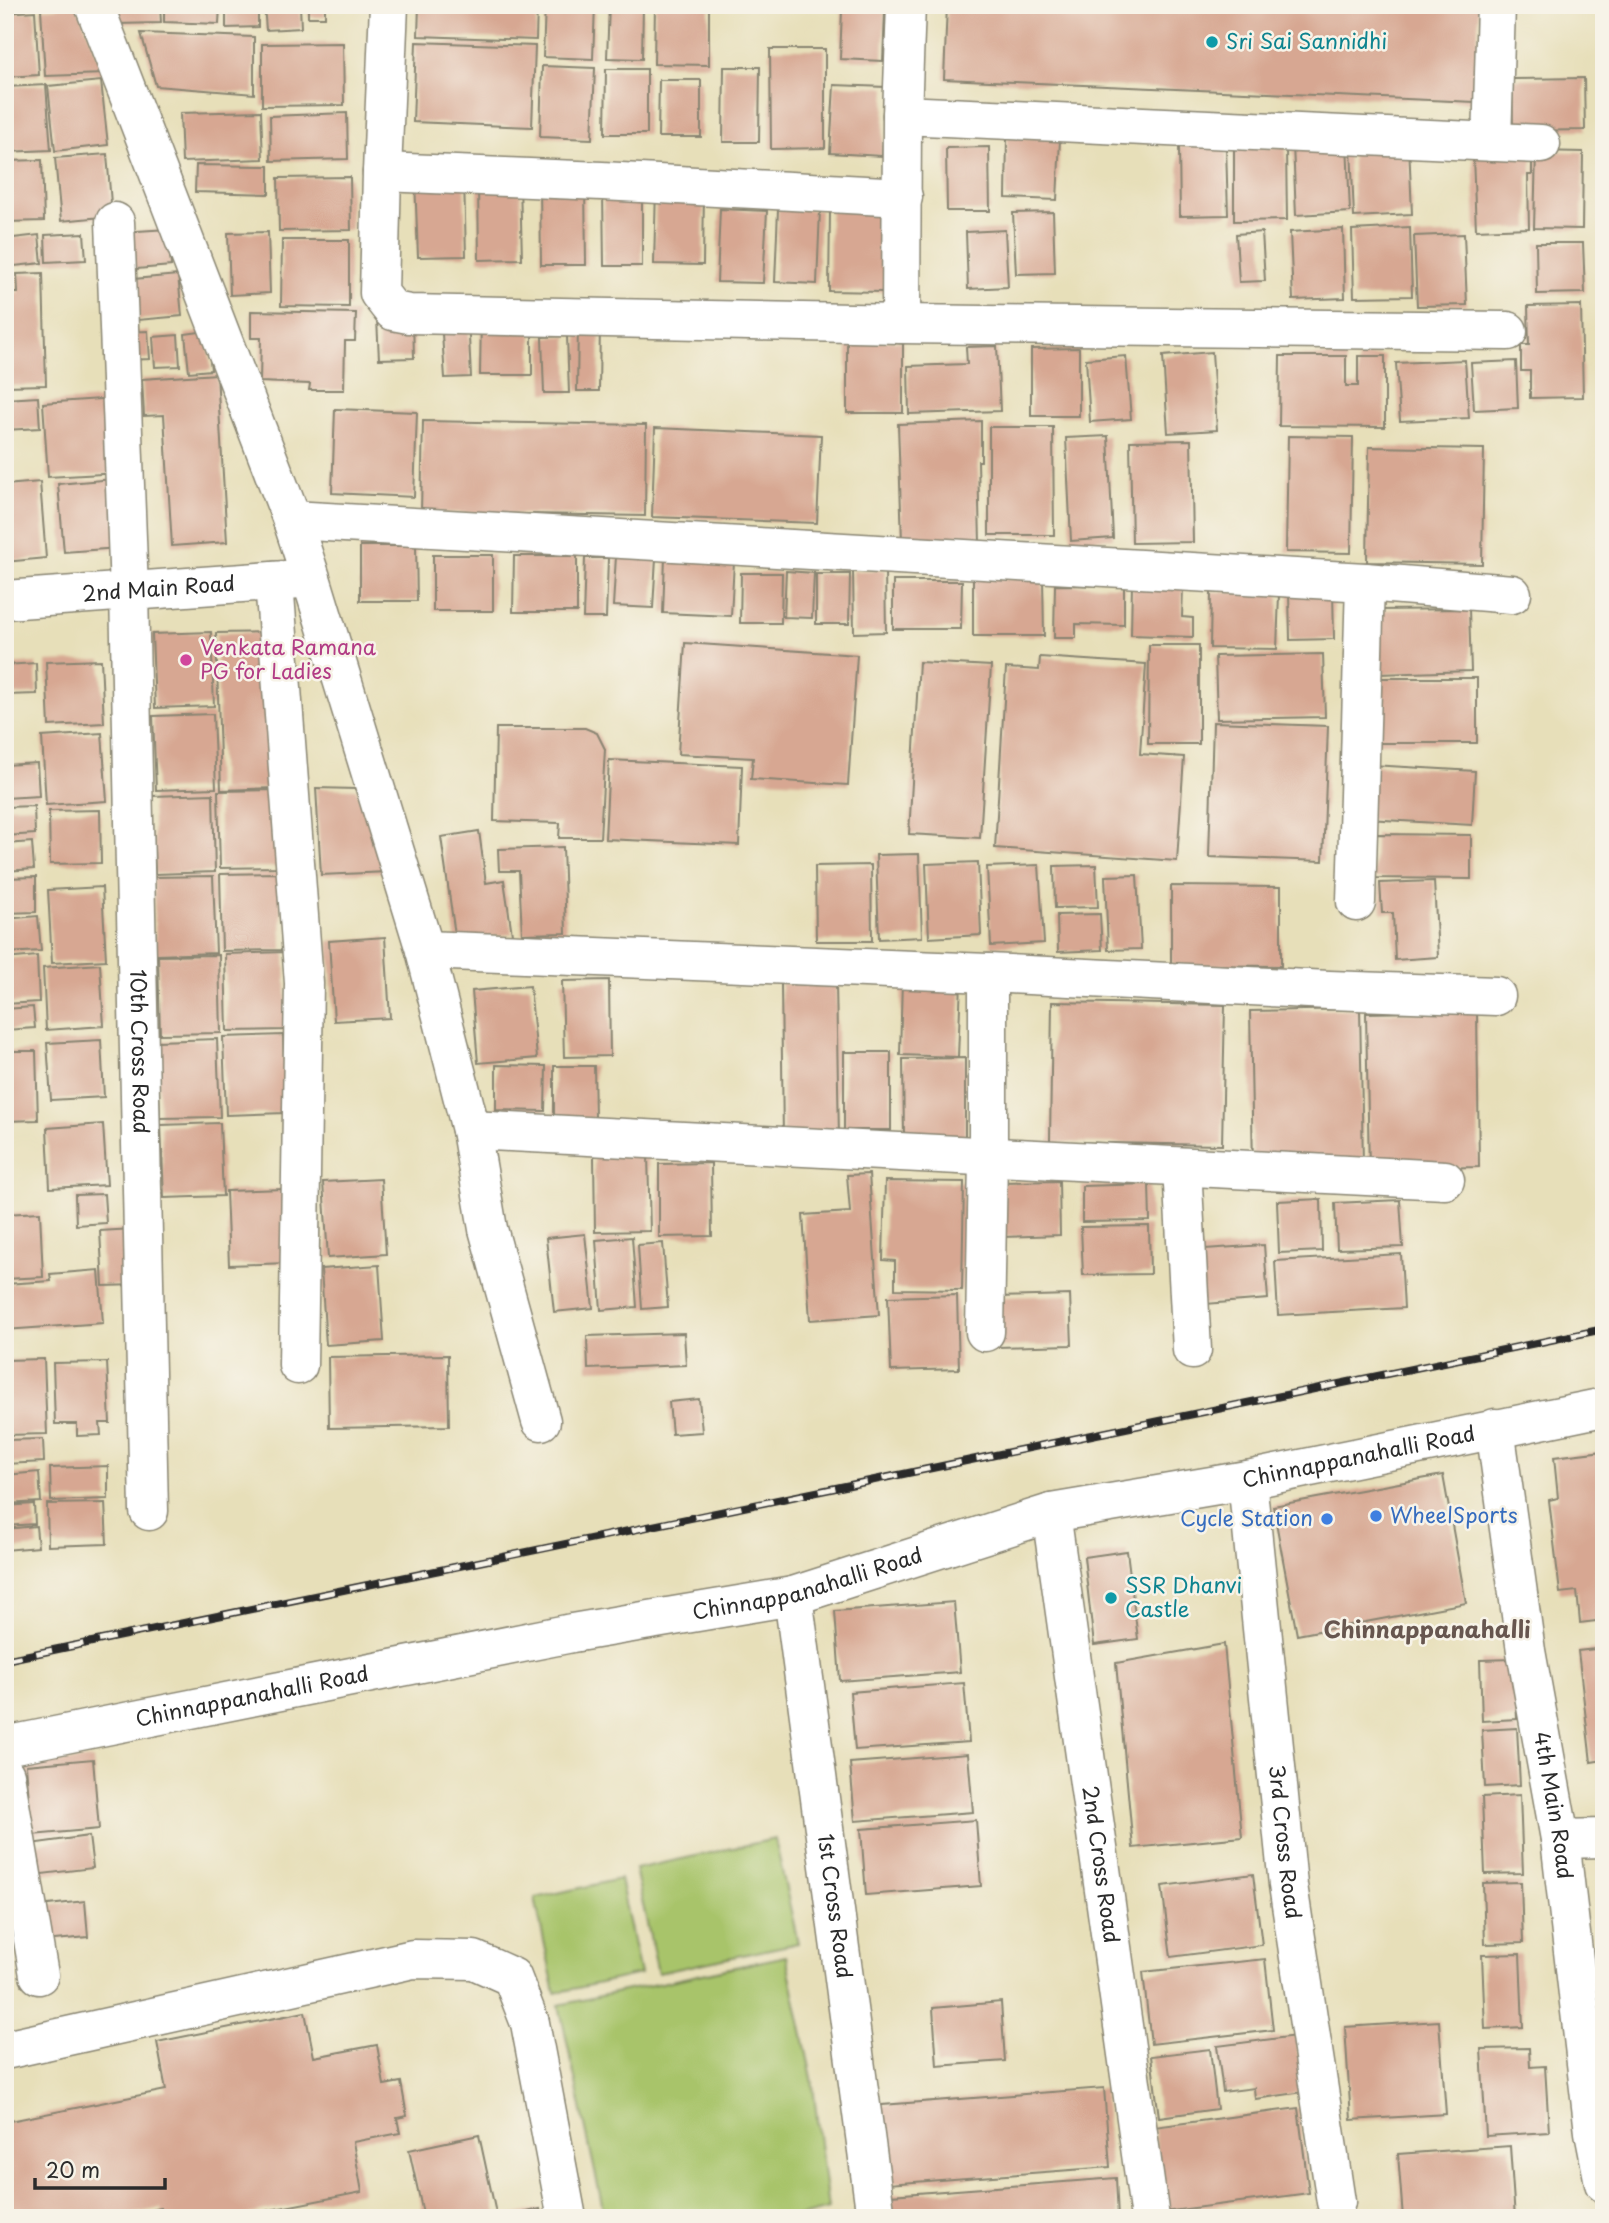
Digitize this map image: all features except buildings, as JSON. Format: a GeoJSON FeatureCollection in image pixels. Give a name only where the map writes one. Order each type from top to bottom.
{"type":"FeatureCollection","features":[{"type":"Feature","properties":{"kind":"street"},"geometry":{"type":"LineString","coordinates":[[94,5],[292,520],[304,983],[298,1365]]}},
{"type":"Feature","properties":{"kind":"street"},"geometry":{"type":"LineString","coordinates":[[390,5],[379,293],[393,311],[409,314],[901,324],[1508,331]]}},
{"type":"Feature","properties":{"kind":"street"},"geometry":{"type":"LineString","coordinates":[[901,324],[902,115],[906,5]]}},
{"type":"Feature","properties":{"kind":"street"},"geometry":{"type":"LineString","coordinates":[[1492,142],[1496,5]]}},
{"type":"Feature","properties":{"kind":"street"},"geometry":{"type":"LineString","coordinates":[[902,115],[1541,144]]}},
{"type":"Feature","properties":{"kind":"street"},"geometry":{"type":"LineString","coordinates":[[382,172],[902,197]]}},
{"type":"Feature","properties":{"kind":"street","name":"10th Cross Road"},"geometry":{"type":"LineString","coordinates":[[115,222],[130,591],[149,1511]]}},
{"type":"Feature","properties":{"kind":"street"},"geometry":{"type":"LineString","coordinates":[[292,520],[1365,582],[1512,594]]}},
{"type":"Feature","properties":{"kind":"street"},"geometry":{"type":"LineString","coordinates":[[293,580],[425,950],[471,1130],[488,1229],[541,1421]]}},
{"type":"Feature","properties":{"kind":"street","name":"2nd Main Road"},"geometry":{"type":"LineString","coordinates":[[5,600],[293,580]]}},
{"type":"Feature","properties":{"kind":"street"},"geometry":{"type":"LineString","coordinates":[[1356,902],[1365,582]]}},
{"type":"Feature","properties":{"kind":"street"},"geometry":{"type":"LineString","coordinates":[[425,950],[1496,996]]}},
{"type":"Feature","properties":{"kind":"street"},"geometry":{"type":"LineString","coordinates":[[985,1332],[988,973]]}},
{"type":"Feature","properties":{"kind":"street"},"geometry":{"type":"LineString","coordinates":[[471,1130],[1445,1180]]}},
{"type":"Feature","properties":{"kind":"street"},"geometry":{"type":"LineString","coordinates":[[1182,1167],[1192,1350]]}},
{"type":"Feature","properties":{"kind":"street","name":"Chinnappanahalli Road"},"geometry":{"type":"LineString","coordinates":[[5,1746],[572,1633],[793,1596],[1051,1513],[1247,1480],[1604,1407]]}},
{"type":"Feature","properties":{"kind":"street","name":"4th Main Road"},"geometry":{"type":"LineString","coordinates":[[1495,1428],[1526,1651],[1560,1839],[1604,2183]]}},
{"type":"Feature","properties":{"kind":"street","name":"3rd Cross Road"},"geometry":{"type":"LineString","coordinates":[[1247,1480],[1288,1885],[1336,2202]]}},
{"type":"Feature","properties":{"kind":"street","name":"2nd Cross Road"},"geometry":{"type":"LineString","coordinates":[[1051,1513],[1150,2218]]}},
{"type":"Feature","properties":{"kind":"street","name":"1st Cross Road"},"geometry":{"type":"LineString","coordinates":[[793,1596],[876,2218]]}},
{"type":"Feature","properties":{"kind":"street"},"geometry":{"type":"LineString","coordinates":[[5,1775],[16,1909],[39,1975]]}},
{"type":"Feature","properties":{"kind":"street"},"geometry":{"type":"LineString","coordinates":[[1560,1839],[1604,1838]]}},
{"type":"Feature","properties":{"kind":"street"},"geometry":{"type":"LineString","coordinates":[[5,2050],[414,1959],[474,1961],[512,1977],[530,2022],[567,2218]]}},
{"type":"Feature","properties":{"kind":"green space"},"geometry":{"type":"Polygon","coordinates":[[[775,1839],[798,1943],[658,1973],[635,1869],[775,1839]]]}},
{"type":"Feature","properties":{"kind":"green space"},"geometry":{"type":"Polygon","coordinates":[[[620,1879],[640,1974],[555,1993],[535,1898],[620,1879]]]}},
{"type":"Feature","properties":{"kind":"green space"},"geometry":{"type":"Polygon","coordinates":[[[786,1956],[812,2078],[828,2209],[794,2218],[605,2218],[559,2005],[786,1956]]]}},
{"type":"Feature","properties":{"kind":"railway"},"geometry":{"type":"LineString","coordinates":[[5,1660],[1604,1329]]}},
{"type":"Feature","properties":{"kind":"place","name":"Sri Sai Sannidhi"},"geometry":{"type":"Point","coordinates":[1212,42]}},
{"type":"Feature","properties":{"kind":"place","name":"Venkata Ramana PG for Ladies"},"geometry":{"type":"Point","coordinates":[186,660]}},
{"type":"Feature","properties":{"kind":"place","name":"WheelSports"},"geometry":{"type":"Point","coordinates":[1376,1516]}},
{"type":"Feature","properties":{"kind":"place","name":"Cycle Station"},"geometry":{"type":"Point","coordinates":[1327,1519]}},
{"type":"Feature","properties":{"kind":"place","name":"SSR Dhanvi Castle"},"geometry":{"type":"Point","coordinates":[1111,1598]}},
{"type":"Feature","properties":{"kind":"district","name":"Chinnappanahalli"},"geometry":{"type":"Point","coordinates":[1427,1630]}}]}
